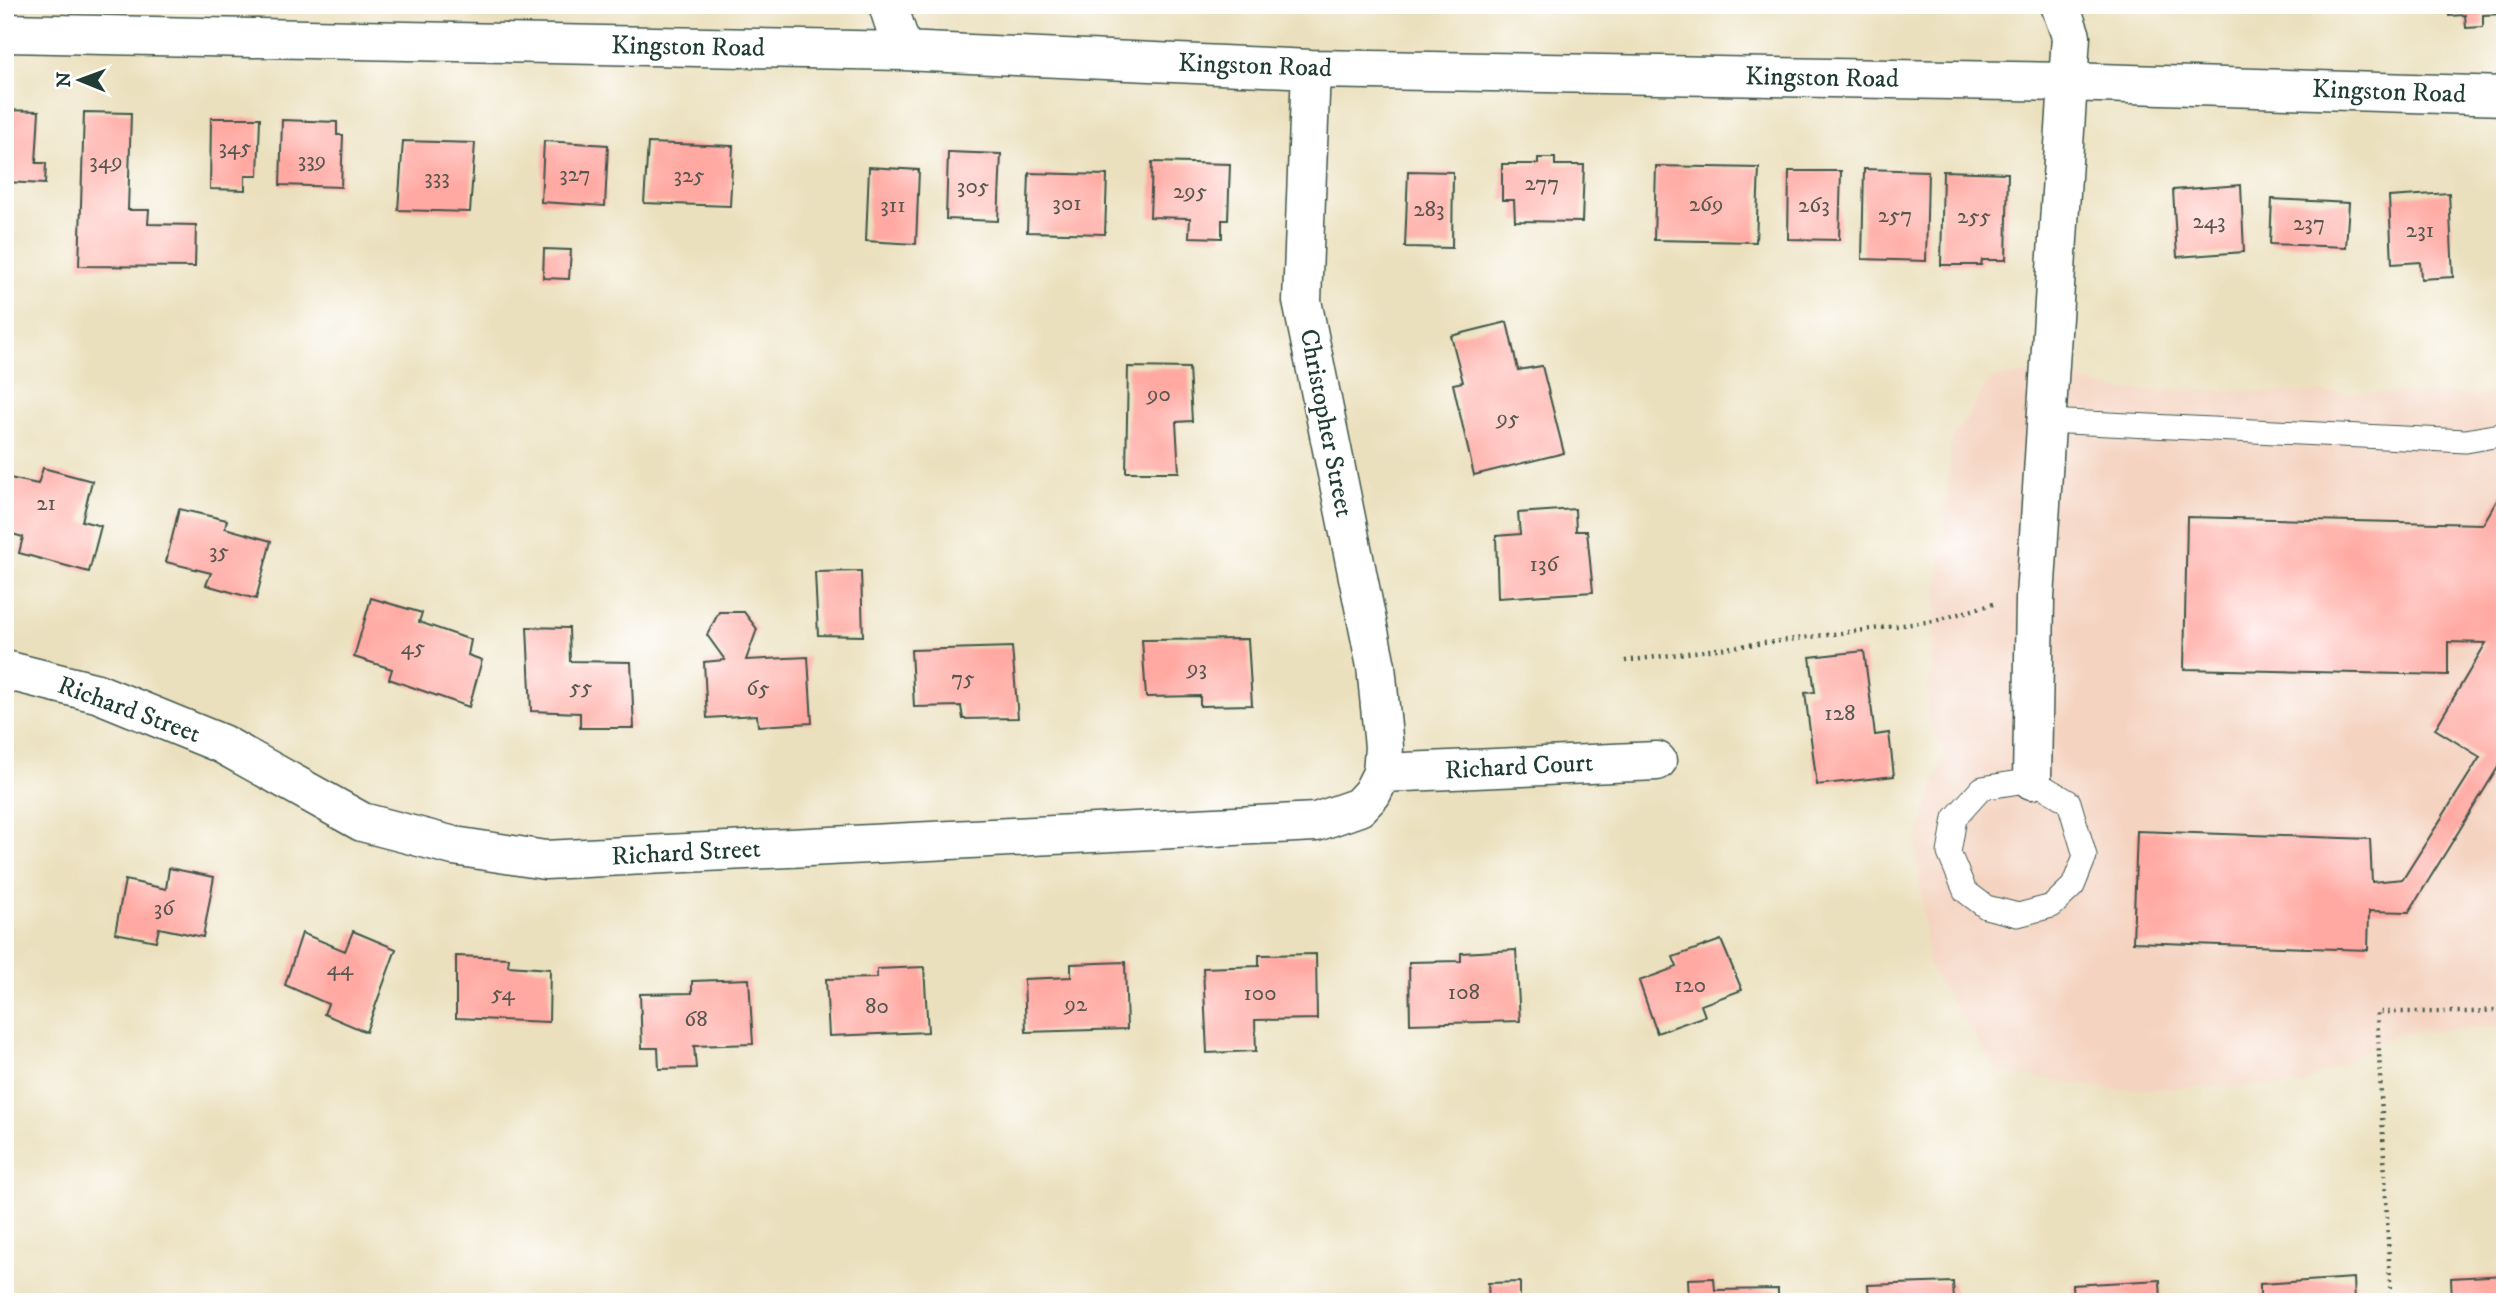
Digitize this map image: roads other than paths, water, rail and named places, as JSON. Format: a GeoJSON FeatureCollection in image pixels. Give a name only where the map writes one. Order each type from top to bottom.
{"type":"FeatureCollection","features":[{"type":"Feature","properties":{"kind":"street"},"geometry":{"type":"LineString","coordinates":[[888,5],[903,51]]}},
{"type":"Feature","properties":{"kind":"street"},"geometry":{"type":"LineString","coordinates":[[2032,779],[2035,598],[2071,36],[2060,5]]}},
{"type":"Feature","properties":{"kind":"street","name":"Kingston Road"},"geometry":{"type":"LineString","coordinates":[[5,33],[903,51],[1311,69],[2067,82],[2505,96]]}},
{"type":"Feature","properties":{"kind":"street","name":"Christopher Street"},"geometry":{"type":"LineString","coordinates":[[1311,69],[1302,301],[1376,666],[1384,747],[1382,773]]}},
{"type":"Feature","properties":{"kind":"street","name":"Richard Street"},"geometry":{"type":"LineString","coordinates":[[5,670],[97,693],[222,744],[362,822],[454,846],[545,860],[1316,822],[1359,807],[1372,793],[1382,773]]}},
{"type":"Feature","properties":{"kind":"street","name":"Richard Court"},"geometry":{"type":"LineString","coordinates":[[1382,773],[1657,761]]}},
{"type":"Feature","properties":{"kind":"lane"},"geometry":{"type":"LineString","coordinates":[[2046,421],[2466,441],[2505,434]]}},
{"type":"Feature","properties":{"kind":"lane"},"geometry":{"type":"LineString","coordinates":[[2032,779],[2069,802],[2085,856],[2073,886],[2052,906],[2018,915],[1986,907],[1965,891],[1949,853],[1955,818],[1982,788],[2032,779]]}}]}
